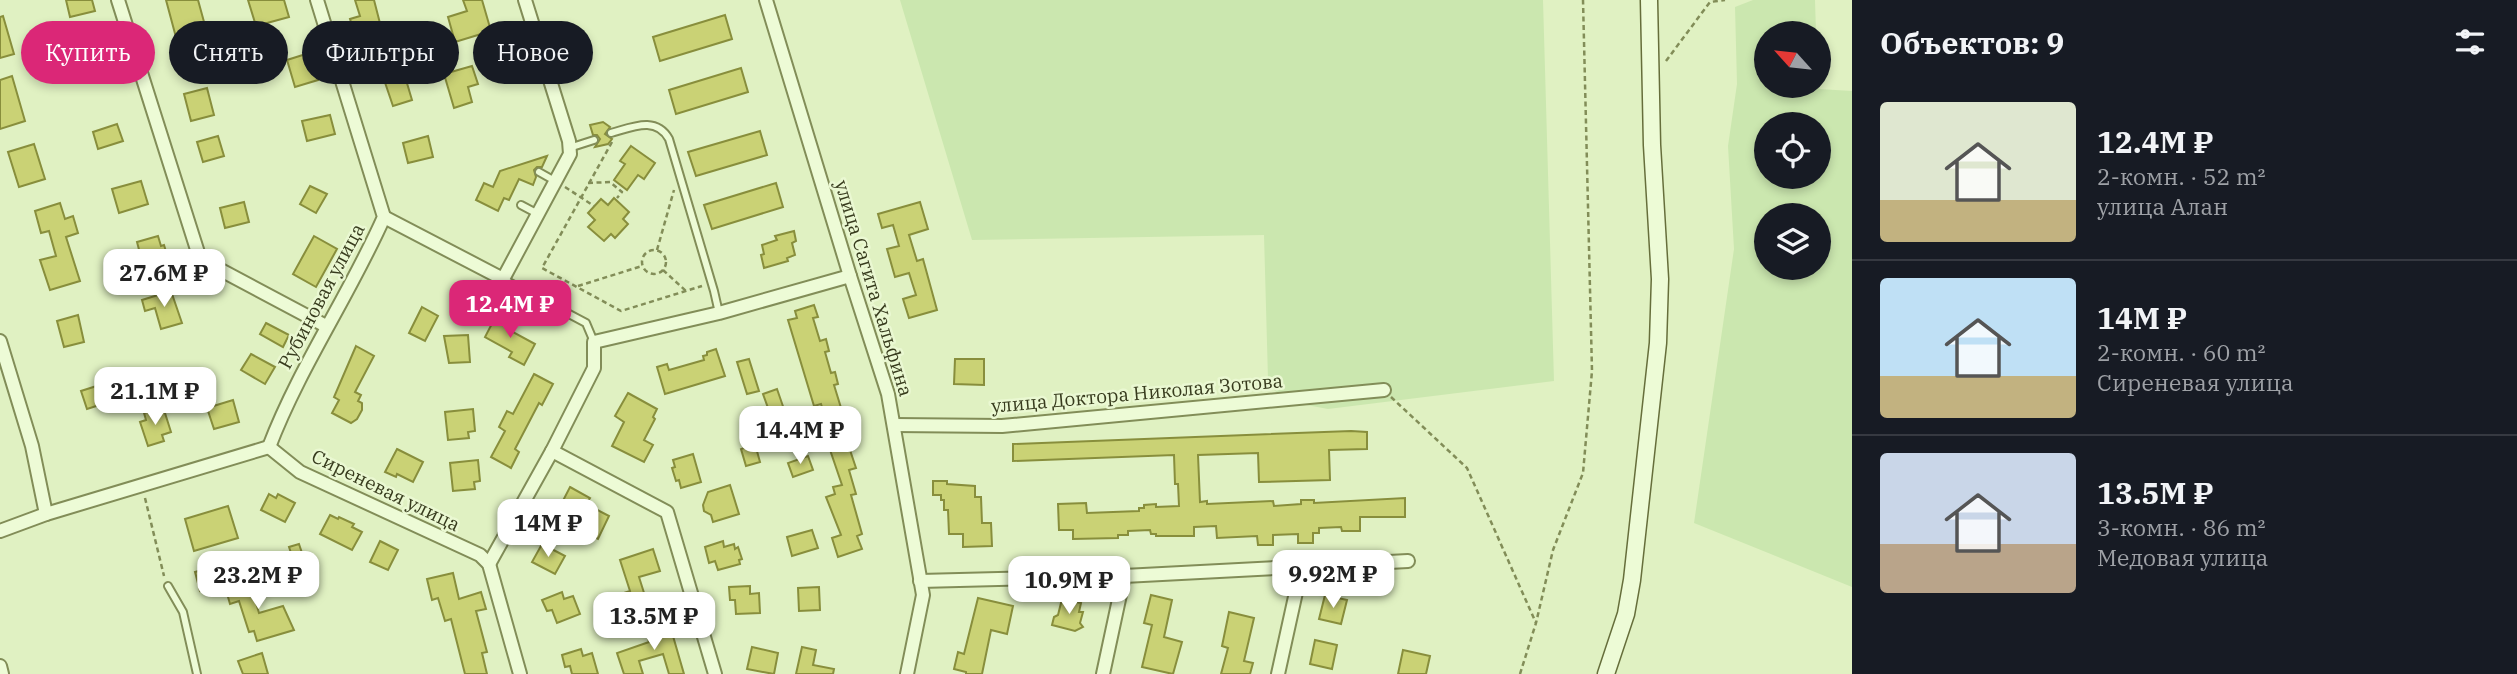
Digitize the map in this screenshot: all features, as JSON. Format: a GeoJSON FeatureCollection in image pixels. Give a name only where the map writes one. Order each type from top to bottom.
{"type":"FeatureCollection","features":[{"type":"Feature","properties":{"kind":"street"},"geometry":{"type":"LineString","coordinates":[[118,0],[200,259],[326,326]]}},
{"type":"Feature","properties":{"kind":"street","name":"Рубиновая улица"},"geometry":{"type":"LineString","coordinates":[[269,447],[285,404],[368,252],[384,217],[317,0]]}},
{"type":"Feature","properties":{"kind":"street"},"geometry":{"type":"LineString","coordinates":[[384,217],[503,279],[570,154],[525,0]]}},
{"type":"Feature","properties":{"kind":"street","name":"улица Сагита Хальфина"},"geometry":{"type":"LineString","coordinates":[[766,0],[888,394],[923,595],[906,674]]}},
{"type":"Feature","properties":{"kind":"street"},"geometry":{"type":"LineString","coordinates":[[1606,674],[1626,614],[1632,580],[1658,343],[1660,279],[1652,145],[1649,0]]}},
{"type":"Feature","properties":{"kind":"street"},"geometry":{"type":"LineString","coordinates":[[520,674],[489,564],[552,451],[594,368],[594,342],[719,313],[850,276]]}},
{"type":"Feature","properties":{"kind":"street"},"geometry":{"type":"LineString","coordinates":[[0,341],[32,446],[46,514]]}},
{"type":"Feature","properties":{"kind":"street","name":"улица Доктора Николая Зотова"},"geometry":{"type":"LineString","coordinates":[[894,425],[1002,426],[1384,390]]}},
{"type":"Feature","properties":{"kind":"street"},"geometry":{"type":"LineString","coordinates":[[0,531],[142,484],[269,447]]}},
{"type":"Feature","properties":{"kind":"street","name":"Сиреневая улица"},"geometry":{"type":"LineString","coordinates":[[269,447],[300,471],[480,555],[489,564]]}},
{"type":"Feature","properties":{"kind":"street"},"geometry":{"type":"LineString","coordinates":[[552,451],[667,512],[715,674]]}},
{"type":"Feature","properties":{"kind":"street"},"geometry":{"type":"LineString","coordinates":[[920,581],[1124,576],[1408,561]]}},
{"type":"Feature","properties":{"kind":"street"},"geometry":{"type":"LineString","coordinates":[[1278,674],[1301,565]]}},
{"type":"Feature","properties":{"kind":"street"},"geometry":{"type":"LineString","coordinates":[[1103,674],[1124,576]]}},
{"type":"Feature","properties":{"kind":"street"},"geometry":{"type":"LineString","coordinates":[[0,666],[2,674]]}},
{"type":"Feature","properties":{"kind":"lane"},"geometry":{"type":"LineString","coordinates":[[611,133],[646,124],[660,127],[669,139],[719,313]]}},
{"type":"Feature","properties":{"kind":"lane"},"geometry":{"type":"LineString","coordinates":[[569,148],[594,140]]}},
{"type":"Feature","properties":{"kind":"lane"},"geometry":{"type":"LineString","coordinates":[[539,172],[555,181]]}},
{"type":"Feature","properties":{"kind":"lane"},"geometry":{"type":"LineString","coordinates":[[521,205],[538,214]]}},
{"type":"Feature","properties":{"kind":"lane"},"geometry":{"type":"LineString","coordinates":[[503,279],[586,323],[594,342]]}},
{"type":"Feature","properties":{"kind":"lane"},"geometry":{"type":"LineString","coordinates":[[168,586],[183,612],[197,674]]}},
{"type":"Feature","properties":{"kind":"path"},"geometry":{"type":"LineString","coordinates":[[1520,674],[1536,623],[1553,550],[1583,473],[1592,371],[1583,0]]}},
{"type":"Feature","properties":{"kind":"path"},"geometry":{"type":"LineString","coordinates":[[1665,63],[1710,2],[1725,0]]}},
{"type":"Feature","properties":{"kind":"path"},"geometry":{"type":"LineString","coordinates":[[620,131],[542,268],[621,311],[712,283]]}},
{"type":"Feature","properties":{"kind":"path"},"geometry":{"type":"LineString","coordinates":[[555,181],[594,206]]}},
{"type":"Feature","properties":{"kind":"path"},"geometry":{"type":"LineString","coordinates":[[588,183],[610,182],[622,192],[617,198]]}},
{"type":"Feature","properties":{"kind":"path"},"geometry":{"type":"LineString","coordinates":[[657,250],[672,191],[683,187]]}},
{"type":"Feature","properties":{"kind":"path"},"geometry":{"type":"LineString","coordinates":[[651,250],[657,250],[665,257],[666,265],[658,274],[650,274],[642,266],[644,254],[651,250]]}},
{"type":"Feature","properties":{"kind":"path"},"geometry":{"type":"LineString","coordinates":[[576,286],[642,266]]}},
{"type":"Feature","properties":{"kind":"path"},"geometry":{"type":"LineString","coordinates":[[663,270],[686,290]]}},
{"type":"Feature","properties":{"kind":"path"},"geometry":{"type":"LineString","coordinates":[[1384,390],[1467,468],[1536,623]]}},
{"type":"Feature","properties":{"kind":"path"},"geometry":{"type":"LineString","coordinates":[[142,484],[161,569],[168,586]]}},
{"type":"Feature","properties":{"kind":"green space"},"geometry":{"type":"Polygon","coordinates":[[[900,0],[1543,0],[1554,381],[1328,409],[1296,403],[1275,391],[1268,379],[1264,235],[972,240],[900,0]]]}},
{"type":"Feature","properties":{"kind":"green space"},"geometry":{"type":"Polygon","coordinates":[[[1753,0],[1815,0],[1816,21],[1754,21],[1754,98],[1831,98],[1831,90],[1852,91],[1852,587],[1694,523],[1734,249],[1728,146],[1737,84],[1735,7],[1753,0]]]}},
{"type":"Feature","properties":{"kind":"building"},"geometry":{"type":"Polygon","coordinates":[[[66,0],[92,0],[95,11],[70,17],[66,0]]]}},
{"type":"Feature","properties":{"kind":"building"},"geometry":{"type":"Polygon","coordinates":[[[166,0],[198,0],[204,21],[172,21],[166,0]]]}},
{"type":"Feature","properties":{"kind":"building"},"geometry":{"type":"Polygon","coordinates":[[[248,0],[284,0],[289,17],[274,21],[254,21],[248,0]]]}},
{"type":"Feature","properties":{"kind":"building"},"geometry":{"type":"Polygon","coordinates":[[[355,0],[374,0],[379,21],[351,21],[360,16],[355,0]]]}},
{"type":"Feature","properties":{"kind":"building"},"geometry":{"type":"Polygon","coordinates":[[[463,0],[482,0],[488,21],[473,21],[473,36],[459,41],[459,21],[449,21],[448,17],[467,11],[463,0]]]}},
{"type":"Feature","properties":{"kind":"building"},"geometry":{"type":"Polygon","coordinates":[[[725,15],[732,39],[660,61],[653,37],[725,15]]]}},
{"type":"Feature","properties":{"kind":"building"},"geometry":{"type":"Polygon","coordinates":[[[3,16],[14,54],[0,58],[0,17],[3,16]]]}},
{"type":"Feature","properties":{"kind":"building"},"geometry":{"type":"Polygon","coordinates":[[[302,55],[302,84],[305,84],[295,87],[288,60],[302,55]]]}},
{"type":"Feature","properties":{"kind":"building"},"geometry":{"type":"Polygon","coordinates":[[[472,66],[473,84],[478,84],[468,87],[472,102],[454,108],[447,84],[459,84],[459,70],[472,66]]]}},
{"type":"Feature","properties":{"kind":"building"},"geometry":{"type":"Polygon","coordinates":[[[741,68],[748,92],[676,114],[669,90],[741,68]]]}},
{"type":"Feature","properties":{"kind":"building"},"geometry":{"type":"Polygon","coordinates":[[[12,76],[25,121],[0,129],[0,80],[12,76]]]}},
{"type":"Feature","properties":{"kind":"building"},"geometry":{"type":"Polygon","coordinates":[[[386,84],[407,84],[412,100],[393,106],[386,84]]]}},
{"type":"Feature","properties":{"kind":"building"},"geometry":{"type":"Polygon","coordinates":[[[207,88],[214,115],[191,121],[184,94],[207,88]]]}},
{"type":"Feature","properties":{"kind":"building"},"geometry":{"type":"Polygon","coordinates":[[[330,115],[335,134],[307,141],[302,121],[330,115]]]}},
{"type":"Feature","properties":{"kind":"building"},"geometry":{"type":"Polygon","coordinates":[[[603,122],[610,127],[605,134],[612,139],[608,144],[595,147],[600,139],[593,135],[590,125],[603,122]]]}},
{"type":"Feature","properties":{"kind":"building"},"geometry":{"type":"Polygon","coordinates":[[[117,124],[123,141],[98,149],[93,132],[117,124]]]}},
{"type":"Feature","properties":{"kind":"building"},"geometry":{"type":"Polygon","coordinates":[[[760,131],[767,155],[696,176],[688,152],[760,131]]]}},
{"type":"Feature","properties":{"kind":"building"},"geometry":{"type":"Polygon","coordinates":[[[218,136],[224,156],[203,162],[197,142],[218,136]]]}},
{"type":"Feature","properties":{"kind":"building"},"geometry":{"type":"Polygon","coordinates":[[[428,136],[433,157],[408,163],[403,143],[428,136]]]}},
{"type":"Feature","properties":{"kind":"building"},"geometry":{"type":"Polygon","coordinates":[[[34,144],[45,179],[19,187],[8,152],[34,144]]]}},
{"type":"Feature","properties":{"kind":"building"},"geometry":{"type":"Polygon","coordinates":[[[631,146],[655,163],[644,179],[638,175],[627,190],[614,180],[625,164],[620,161],[631,146]]]}},
{"type":"Feature","properties":{"kind":"building"},"geometry":{"type":"Polygon","coordinates":[[[547,156],[542,167],[534,170],[536,177],[533,185],[519,179],[509,200],[504,198],[498,211],[476,200],[484,183],[493,187],[500,171],[547,156]]]}},
{"type":"Feature","properties":{"kind":"building"},"geometry":{"type":"Polygon","coordinates":[[[141,181],[148,204],[119,213],[112,189],[141,181]]]}},
{"type":"Feature","properties":{"kind":"building"},"geometry":{"type":"Polygon","coordinates":[[[776,183],[783,207],[712,229],[704,205],[776,183]]]}},
{"type":"Feature","properties":{"kind":"building"},"geometry":{"type":"Polygon","coordinates":[[[310,186],[327,194],[316,213],[300,204],[310,186]]]}},
{"type":"Feature","properties":{"kind":"building"},"geometry":{"type":"Polygon","coordinates":[[[614,198],[629,212],[623,219],[628,224],[615,238],[611,234],[604,241],[588,227],[595,220],[588,213],[601,199],[608,205],[614,198]]]}},
{"type":"Feature","properties":{"kind":"building"},"geometry":{"type":"Polygon","coordinates":[[[244,202],[249,222],[225,228],[220,208],[244,202]]]}},
{"type":"Feature","properties":{"kind":"building"},"geometry":{"type":"Polygon","coordinates":[[[920,202],[928,229],[909,235],[917,261],[923,259],[937,310],[909,318],[903,299],[916,295],[909,273],[895,277],[887,249],[899,246],[893,225],[882,228],[878,214],[920,202]]]}},
{"type":"Feature","properties":{"kind":"building"},"geometry":{"type":"Polygon","coordinates":[[[60,203],[65,219],[73,216],[78,233],[66,237],[80,281],[50,290],[40,260],[56,256],[49,231],[41,233],[35,211],[60,203]]]}},
{"type":"Feature","properties":{"kind":"building"},"geometry":{"type":"Polygon","coordinates":[[[794,231],[796,241],[792,243],[795,255],[787,258],[788,261],[764,268],[762,245],[777,240],[775,236],[794,231]]]}},
{"type":"Feature","properties":{"kind":"building"},"geometry":{"type":"Polygon","coordinates":[[[158,236],[168,258],[143,265],[137,242],[158,236]]]}},
{"type":"Feature","properties":{"kind":"building"},"geometry":{"type":"Polygon","coordinates":[[[314,236],[337,249],[316,287],[293,274],[314,236]]]}},
{"type":"Feature","properties":{"kind":"building"},"geometry":{"type":"Polygon","coordinates":[[[171,291],[182,323],[161,329],[155,308],[145,311],[142,300],[171,291]]]}},
{"type":"Feature","properties":{"kind":"building"},"geometry":{"type":"Polygon","coordinates":[[[814,305],[818,317],[813,318],[820,341],[826,339],[829,351],[825,352],[831,373],[835,372],[838,384],[834,385],[848,423],[843,424],[856,468],[849,470],[856,494],[851,495],[862,534],[857,536],[862,549],[838,557],[832,538],[841,535],[826,497],[835,494],[833,487],[842,485],[828,444],[824,445],[818,426],[827,423],[821,404],[814,406],[788,320],[797,318],[795,311],[814,305]]]}},
{"type":"Feature","properties":{"kind":"building"},"geometry":{"type":"Polygon","coordinates":[[[422,307],[438,316],[425,341],[409,333],[422,307]]]}},
{"type":"Feature","properties":{"kind":"building"},"geometry":{"type":"Polygon","coordinates":[[[78,315],[84,342],[64,347],[57,321],[78,315]]]}},
{"type":"Feature","properties":{"kind":"building"},"geometry":{"type":"Polygon","coordinates":[[[496,316],[512,325],[509,330],[535,344],[524,365],[509,357],[512,352],[485,337],[496,316]]]}},
{"type":"Feature","properties":{"kind":"building"},"geometry":{"type":"Polygon","coordinates":[[[266,323],[289,335],[283,347],[260,334],[266,323]]]}},
{"type":"Feature","properties":{"kind":"building"},"geometry":{"type":"Polygon","coordinates":[[[468,335],[470,362],[449,363],[444,336],[468,335]]]}},
{"type":"Feature","properties":{"kind":"building"},"geometry":{"type":"Polygon","coordinates":[[[356,346],[374,356],[355,392],[361,395],[358,401],[362,403],[362,410],[351,423],[332,413],[339,400],[334,397],[356,346]]]}},
{"type":"Feature","properties":{"kind":"building"},"geometry":{"type":"Polygon","coordinates":[[[716,349],[725,376],[665,394],[657,367],[667,364],[669,370],[704,360],[703,356],[707,355],[707,352],[716,349]]]}},
{"type":"Feature","properties":{"kind":"building"},"geometry":{"type":"Polygon","coordinates":[[[251,354],[275,367],[265,384],[241,370],[251,354]]]}},
{"type":"Feature","properties":{"kind":"building"},"geometry":{"type":"Polygon","coordinates":[[[749,359],[759,391],[747,394],[737,362],[749,359]]]}},
{"type":"Feature","properties":{"kind":"building"},"geometry":{"type":"Polygon","coordinates":[[[955,359],[984,359],[984,385],[954,384],[955,359]]]}},
{"type":"Feature","properties":{"kind":"building"},"geometry":{"type":"Polygon","coordinates":[[[534,374],[553,384],[542,405],[539,403],[515,449],[519,452],[511,468],[491,457],[505,431],[499,427],[507,411],[513,414],[534,374]]]}},
{"type":"Feature","properties":{"kind":"building"},"geometry":{"type":"Polygon","coordinates":[[[109,382],[115,400],[87,409],[81,391],[109,382]]]}},
{"type":"Feature","properties":{"kind":"building"},"geometry":{"type":"Polygon","coordinates":[[[777,389],[786,415],[772,419],[763,394],[777,389]]]}},
{"type":"Feature","properties":{"kind":"building"},"geometry":{"type":"Polygon","coordinates":[[[628,393],[657,409],[644,440],[653,445],[644,462],[612,446],[624,422],[615,416],[628,393]]]}},
{"type":"Feature","properties":{"kind":"building"},"geometry":{"type":"Polygon","coordinates":[[[233,400],[239,422],[214,429],[207,408],[233,400]]]}},
{"type":"Feature","properties":{"kind":"building"},"geometry":{"type":"Polygon","coordinates":[[[160,408],[160,411],[164,410],[171,432],[162,435],[164,441],[148,446],[140,422],[146,420],[144,413],[160,408]]]}},
{"type":"Feature","properties":{"kind":"building"},"geometry":{"type":"Polygon","coordinates":[[[473,409],[475,431],[468,432],[469,438],[448,440],[445,412],[473,409]]]}},
{"type":"Feature","properties":{"kind":"building"},"geometry":{"type":"Polygon","coordinates":[[[1367,432],[1367,449],[1329,450],[1330,480],[1259,482],[1258,453],[1198,455],[1200,502],[1207,501],[1207,504],[1273,501],[1274,506],[1301,504],[1301,500],[1314,500],[1314,503],[1405,498],[1405,517],[1360,517],[1360,531],[1342,531],[1341,527],[1319,528],[1319,533],[1313,533],[1313,543],[1298,543],[1298,534],[1273,535],[1273,545],[1258,545],[1257,536],[1217,538],[1216,526],[1194,527],[1194,536],[1156,536],[1151,534],[1150,530],[1128,531],[1128,535],[1118,535],[1118,538],[1073,539],[1073,530],[1059,530],[1058,504],[1086,503],[1087,513],[1139,511],[1144,505],[1156,504],[1156,507],[1179,506],[1174,455],[1013,461],[1013,444],[1367,432]]]}},
{"type":"Feature","properties":{"kind":"building"},"geometry":{"type":"Polygon","coordinates":[[[755,444],[760,462],[746,466],[741,449],[755,444]]]}},
{"type":"Feature","properties":{"kind":"building"},"geometry":{"type":"Polygon","coordinates":[[[397,449],[423,462],[413,482],[397,474],[396,477],[385,472],[397,449]]]}},
{"type":"Feature","properties":{"kind":"building"},"geometry":{"type":"Polygon","coordinates":[[[693,454],[701,482],[681,488],[672,468],[675,467],[673,460],[693,454]]]}},
{"type":"Feature","properties":{"kind":"building"},"geometry":{"type":"Polygon","coordinates":[[[808,456],[813,470],[793,477],[788,463],[808,456]]]}},
{"type":"Feature","properties":{"kind":"building"},"geometry":{"type":"Polygon","coordinates":[[[478,460],[480,481],[474,482],[475,489],[453,491],[450,463],[478,460]]]}},
{"type":"Feature","properties":{"kind":"building"},"geometry":{"type":"Polygon","coordinates":[[[933,481],[975,486],[975,497],[981,497],[982,523],[991,523],[992,546],[963,547],[963,534],[949,534],[948,510],[944,510],[941,495],[933,495],[933,481]]]}},
{"type":"Feature","properties":{"kind":"building"},"geometry":{"type":"Polygon","coordinates":[[[730,485],[739,514],[713,522],[711,515],[704,511],[703,505],[708,492],[730,485]]]}},
{"type":"Feature","properties":{"kind":"building"},"geometry":{"type":"Polygon","coordinates":[[[570,487],[590,498],[586,504],[609,516],[598,539],[575,527],[571,535],[551,524],[570,487]]]}},
{"type":"Feature","properties":{"kind":"building"},"geometry":{"type":"Polygon","coordinates":[[[269,494],[276,498],[278,494],[295,503],[285,522],[261,510],[269,494]]]}},
{"type":"Feature","properties":{"kind":"building"},"geometry":{"type":"Polygon","coordinates":[[[228,506],[238,538],[194,551],[185,519],[228,506]]]}},
{"type":"Feature","properties":{"kind":"building"},"geometry":{"type":"Polygon","coordinates":[[[330,515],[354,524],[352,527],[362,532],[352,550],[320,534],[330,515]]]}},
{"type":"Feature","properties":{"kind":"building"},"geometry":{"type":"Polygon","coordinates":[[[812,530],[818,548],[792,556],[787,537],[812,530]]]}},
{"type":"Feature","properties":{"kind":"building"},"geometry":{"type":"Polygon","coordinates":[[[380,541],[398,550],[388,570],[370,562],[380,541]]]}},
{"type":"Feature","properties":{"kind":"building"},"geometry":{"type":"Polygon","coordinates":[[[723,541],[724,547],[734,544],[735,549],[738,547],[742,559],[739,560],[740,564],[718,570],[715,561],[709,563],[705,547],[723,541]]]}},
{"type":"Feature","properties":{"kind":"building"},"geometry":{"type":"Polygon","coordinates":[[[299,544],[310,577],[300,580],[289,547],[299,544]]]}},
{"type":"Feature","properties":{"kind":"building"},"geometry":{"type":"Polygon","coordinates":[[[542,544],[565,556],[555,574],[532,562],[542,544]]]}},
{"type":"Feature","properties":{"kind":"building"},"geometry":{"type":"Polygon","coordinates":[[[653,549],[660,571],[639,577],[651,615],[626,623],[618,595],[630,591],[620,560],[653,549]]]}},
{"type":"Feature","properties":{"kind":"building"},"geometry":{"type":"Polygon","coordinates":[[[213,567],[218,586],[200,591],[195,572],[213,567]]]}},
{"type":"Feature","properties":{"kind":"building"},"geometry":{"type":"Polygon","coordinates":[[[453,573],[459,599],[481,592],[486,609],[476,611],[487,652],[482,653],[487,674],[465,674],[451,619],[445,621],[438,598],[432,600],[427,579],[453,573]]]}},
{"type":"Feature","properties":{"kind":"building"},"geometry":{"type":"Polygon","coordinates":[[[245,577],[246,580],[249,579],[259,613],[283,606],[294,630],[257,641],[254,631],[249,632],[239,601],[230,604],[224,583],[245,577]]]}},
{"type":"Feature","properties":{"kind":"building"},"geometry":{"type":"Polygon","coordinates":[[[750,586],[750,594],[759,593],[760,613],[736,614],[735,600],[730,600],[729,587],[750,586]]]}},
{"type":"Feature","properties":{"kind":"building"},"geometry":{"type":"Polygon","coordinates":[[[819,587],[820,610],[799,611],[798,588],[819,587]]]}},
{"type":"Feature","properties":{"kind":"building"},"geometry":{"type":"Polygon","coordinates":[[[562,592],[564,599],[573,596],[580,614],[557,623],[552,610],[547,611],[542,600],[562,592]]]}},
{"type":"Feature","properties":{"kind":"building"},"geometry":{"type":"Polygon","coordinates":[[[1151,595],[1172,600],[1164,637],[1182,642],[1173,674],[1142,667],[1152,625],[1144,623],[1151,595]]]}},
{"type":"Feature","properties":{"kind":"building"},"geometry":{"type":"Polygon","coordinates":[[[1325,595],[1347,600],[1341,624],[1319,619],[1325,595]]]}},
{"type":"Feature","properties":{"kind":"building"},"geometry":{"type":"Polygon","coordinates":[[[978,598],[1013,606],[1007,634],[991,630],[982,674],[966,674],[954,669],[958,652],[964,654],[978,598]]]}},
{"type":"Feature","properties":{"kind":"building"},"geometry":{"type":"Polygon","coordinates":[[[1062,599],[1081,603],[1079,612],[1083,612],[1080,623],[1083,627],[1075,631],[1052,625],[1062,599]]]}},
{"type":"Feature","properties":{"kind":"building"},"geometry":{"type":"Polygon","coordinates":[[[1229,612],[1254,618],[1244,661],[1253,663],[1250,674],[1221,674],[1228,648],[1222,646],[1229,612]]]}},
{"type":"Feature","properties":{"kind":"building"},"geometry":{"type":"Polygon","coordinates":[[[674,622],[678,634],[673,636],[684,674],[669,674],[663,654],[639,661],[643,674],[624,674],[617,653],[649,642],[648,638],[656,635],[654,628],[674,622]]]}},
{"type":"Feature","properties":{"kind":"building"},"geometry":{"type":"Polygon","coordinates":[[[1315,640],[1337,645],[1332,669],[1310,664],[1315,640]]]}},
{"type":"Feature","properties":{"kind":"building"},"geometry":{"type":"Polygon","coordinates":[[[752,647],[778,653],[774,674],[747,669],[752,647]]]}},
{"type":"Feature","properties":{"kind":"building"},"geometry":{"type":"Polygon","coordinates":[[[802,647],[816,650],[813,665],[834,669],[833,674],[796,674],[802,647]]]}},
{"type":"Feature","properties":{"kind":"building"},"geometry":{"type":"Polygon","coordinates":[[[581,649],[583,656],[592,653],[598,674],[572,674],[570,666],[565,667],[562,655],[581,649]]]}},
{"type":"Feature","properties":{"kind":"building"},"geometry":{"type":"Polygon","coordinates":[[[1403,650],[1430,656],[1426,674],[1398,674],[1403,650]]]}},
{"type":"Feature","properties":{"kind":"building"},"geometry":{"type":"Polygon","coordinates":[[[262,653],[268,674],[243,674],[238,661],[262,653]]]}}]}
